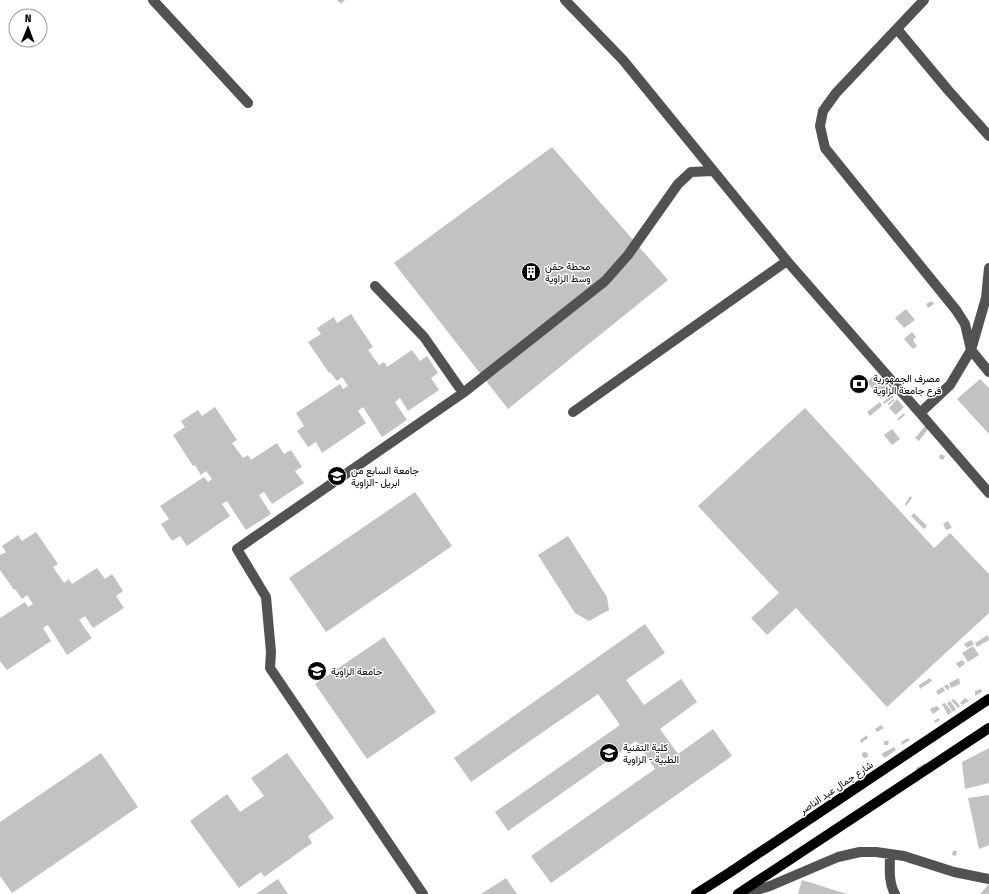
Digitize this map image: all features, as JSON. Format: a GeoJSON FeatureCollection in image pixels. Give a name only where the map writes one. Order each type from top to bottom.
{"type":"FeatureCollection","features":[{"type":"Feature","properties":{"kind":"main road","name":"شارع جمال عبد الناصر"},"geometry":{"type":"LineString","coordinates":[[696,894],[730,873],[989,699]]}},
{"type":"Feature","properties":{"kind":"main road"},"geometry":{"type":"LineString","coordinates":[[738,894],[989,728]]}},
{"type":"Feature","properties":{"kind":"street"},"geometry":{"type":"LineString","coordinates":[[153,0],[248,103]]}},
{"type":"Feature","properties":{"kind":"street"},"geometry":{"type":"LineString","coordinates":[[565,0],[623,60],[787,261],[989,493]]}},
{"type":"Feature","properties":{"kind":"street"},"geometry":{"type":"LineString","coordinates":[[924,0],[836,93],[823,111],[820,126],[825,148],[956,310],[965,324],[971,350],[989,372]]}},
{"type":"Feature","properties":{"kind":"street"},"geometry":{"type":"LineString","coordinates":[[897,29],[989,136]]}},
{"type":"Feature","properties":{"kind":"street"},"geometry":{"type":"LineString","coordinates":[[423,894],[270,668],[266,597],[237,549],[463,393],[605,281],[628,255],[678,184],[691,172],[713,171]]}},
{"type":"Feature","properties":{"kind":"street"},"geometry":{"type":"LineString","coordinates":[[573,412],[787,261]]}},
{"type":"Feature","properties":{"kind":"street"},"geometry":{"type":"LineString","coordinates":[[920,413],[950,385],[971,350],[986,298],[989,268]]}},
{"type":"Feature","properties":{"kind":"street"},"geometry":{"type":"LineString","coordinates":[[375,286],[424,337],[463,393]]}},
{"type":"Feature","properties":{"kind":"street"},"geometry":{"type":"LineString","coordinates":[[744,894],[776,884],[838,857],[860,852],[876,852],[904,856],[954,872],[989,879]]}},
{"type":"Feature","properties":{"kind":"street"},"geometry":{"type":"LineString","coordinates":[[890,854],[890,879],[892,890],[895,894]]}},
{"type":"Feature","properties":{"kind":"building"},"geometry":{"type":"Polygon","coordinates":[[[337,0],[345,0],[341,4],[337,0]]]}},
{"type":"Feature","properties":{"kind":"building","name":"محطة حقن وسط الزاوية"},"geometry":{"type":"Polygon","coordinates":[[[552,147],[668,280],[508,409],[394,263],[552,147]]]}},
{"type":"Feature","properties":{"kind":"building"},"geometry":{"type":"Polygon","coordinates":[[[932,301],[934,304],[928,308],[926,304],[932,301]]]}},
{"type":"Feature","properties":{"kind":"building"},"geometry":{"type":"Polygon","coordinates":[[[906,309],[915,320],[904,328],[895,318],[906,309]]]}},
{"type":"Feature","properties":{"kind":"building"},"geometry":{"type":"Polygon","coordinates":[[[351,314],[373,347],[368,350],[379,365],[384,362],[387,367],[412,350],[420,361],[427,356],[438,373],[431,378],[439,390],[408,411],[400,398],[395,402],[407,420],[382,437],[363,407],[358,411],[366,423],[322,453],[316,442],[308,447],[297,431],[304,426],[296,413],[340,384],[343,389],[348,386],[342,377],[337,381],[330,372],[329,373],[308,342],[321,334],[317,328],[334,317],[337,323],[351,314]]]}},
{"type":"Feature","properties":{"kind":"building"},"geometry":{"type":"Polygon","coordinates":[[[912,332],[916,337],[913,340],[917,346],[913,349],[904,339],[912,332]]]}},
{"type":"Feature","properties":{"kind":"building"},"geometry":{"type":"Polygon","coordinates":[[[876,373],[891,391],[881,399],[867,382],[876,373]]]}},
{"type":"Feature","properties":{"kind":"building"},"geometry":{"type":"Polygon","coordinates":[[[980,379],[989,388],[989,434],[957,399],[980,379]]]}},
{"type":"Feature","properties":{"kind":"building"},"geometry":{"type":"Polygon","coordinates":[[[892,395],[894,397],[884,404],[883,402],[892,395]]]}},
{"type":"Feature","properties":{"kind":"building"},"geometry":{"type":"Polygon","coordinates":[[[894,399],[895,400],[889,405],[887,404],[894,399]]]}},
{"type":"Feature","properties":{"kind":"building"},"geometry":{"type":"Polygon","coordinates":[[[897,399],[904,407],[896,415],[889,408],[897,399]]]}},
{"type":"Feature","properties":{"kind":"building"},"geometry":{"type":"Polygon","coordinates":[[[880,402],[882,406],[870,416],[867,412],[880,402]]]}},
{"type":"Feature","properties":{"kind":"building"},"geometry":{"type":"Polygon","coordinates":[[[215,407],[237,440],[232,443],[243,458],[248,455],[251,460],[277,443],[284,454],[291,450],[302,467],[295,471],[304,483],[272,504],[264,492],[259,495],[271,514],[246,530],[227,501],[222,504],[230,516],[187,546],[180,536],[172,541],[161,524],[169,519],[160,506],[204,477],[208,482],[212,479],[206,471],[201,475],[195,465],[193,466],[173,435],[185,427],[181,421],[198,410],[202,416],[215,407]]]}},
{"type":"Feature","properties":{"kind":"building"},"geometry":{"type":"Polygon","coordinates":[[[805,408],[934,548],[950,533],[989,574],[989,613],[887,707],[796,608],[767,635],[751,618],[779,593],[698,506],[805,408]]]}},
{"type":"Feature","properties":{"kind":"building"},"geometry":{"type":"Polygon","coordinates":[[[904,413],[905,415],[899,420],[897,419],[904,413]]]}},
{"type":"Feature","properties":{"kind":"building"},"geometry":{"type":"Polygon","coordinates":[[[926,425],[928,429],[919,441],[915,438],[926,425]]]}},
{"type":"Feature","properties":{"kind":"building"},"geometry":{"type":"Polygon","coordinates":[[[892,429],[900,439],[892,445],[884,435],[892,429]]]}},
{"type":"Feature","properties":{"kind":"building"},"geometry":{"type":"Polygon","coordinates":[[[940,454],[945,456],[943,460],[939,458],[940,454]]]}},
{"type":"Feature","properties":{"kind":"building"},"geometry":{"type":"Polygon","coordinates":[[[415,492],[452,546],[326,632],[289,578],[415,492]]]}},
{"type":"Feature","properties":{"kind":"building"},"geometry":{"type":"Polygon","coordinates":[[[910,496],[912,498],[906,506],[905,504],[910,496]]]}},
{"type":"Feature","properties":{"kind":"building"},"geometry":{"type":"Polygon","coordinates":[[[914,513],[927,526],[924,529],[911,516],[914,513]]]}},
{"type":"Feature","properties":{"kind":"building"},"geometry":{"type":"Polygon","coordinates":[[[948,521],[952,528],[946,530],[943,524],[948,521]]]}},
{"type":"Feature","properties":{"kind":"building"},"geometry":{"type":"Polygon","coordinates":[[[36,532],[58,564],[53,567],[64,583],[69,579],[72,584],[97,568],[105,579],[112,574],[123,591],[116,596],[124,608],[93,628],[85,616],[79,620],[92,638],[67,655],[48,625],[43,628],[51,641],[7,670],[0,661],[0,618],[25,602],[28,607],[33,604],[27,595],[22,599],[0,570],[0,555],[6,552],[2,546],[18,535],[22,541],[36,532]]]}},
{"type":"Feature","properties":{"kind":"building"},"geometry":{"type":"Polygon","coordinates":[[[568,536],[607,597],[609,610],[589,621],[575,613],[538,555],[568,536]]]}},
{"type":"Feature","properties":{"kind":"building"},"geometry":{"type":"Polygon","coordinates":[[[645,624],[665,653],[626,680],[644,705],[681,679],[697,702],[660,729],[678,754],[713,729],[732,756],[551,883],[531,856],[655,769],[636,741],[508,831],[495,812],[620,725],[598,694],[471,782],[454,758],[645,624]]]}},
{"type":"Feature","properties":{"kind":"building"},"geometry":{"type":"Polygon","coordinates":[[[988,635],[989,640],[977,647],[975,643],[988,635]]]}},
{"type":"Feature","properties":{"kind":"building"},"geometry":{"type":"Polygon","coordinates":[[[384,637],[436,712],[367,759],[315,684],[384,637]]]}},
{"type":"Feature","properties":{"kind":"building"},"geometry":{"type":"Polygon","coordinates":[[[971,640],[974,644],[967,648],[964,644],[971,640]]]}},
{"type":"Feature","properties":{"kind":"building"},"geometry":{"type":"Polygon","coordinates":[[[973,646],[979,655],[968,662],[962,653],[973,646]]]}},
{"type":"Feature","properties":{"kind":"building"},"geometry":{"type":"Polygon","coordinates":[[[963,660],[965,664],[959,668],[956,663],[963,660]]]}},
{"type":"Feature","properties":{"kind":"building"},"geometry":{"type":"Polygon","coordinates":[[[930,678],[932,681],[920,689],[919,685],[930,678]]]}},
{"type":"Feature","properties":{"kind":"building"},"geometry":{"type":"Polygon","coordinates":[[[959,678],[960,684],[951,688],[949,683],[959,678]]]}},
{"type":"Feature","properties":{"kind":"building"},"geometry":{"type":"Polygon","coordinates":[[[947,684],[950,688],[947,690],[944,686],[947,684]]]}},
{"type":"Feature","properties":{"kind":"building"},"geometry":{"type":"Polygon","coordinates":[[[943,687],[945,691],[938,695],[936,691],[943,687]]]}},
{"type":"Feature","properties":{"kind":"building"},"geometry":{"type":"Polygon","coordinates":[[[981,689],[982,692],[975,696],[975,691],[981,689]]]}},
{"type":"Feature","properties":{"kind":"building"},"geometry":{"type":"Polygon","coordinates":[[[965,698],[969,701],[962,705],[960,703],[965,698]]]}},
{"type":"Feature","properties":{"kind":"building"},"geometry":{"type":"Polygon","coordinates":[[[954,699],[960,706],[958,708],[951,700],[954,699]]]}},
{"type":"Feature","properties":{"kind":"building"},"geometry":{"type":"Polygon","coordinates":[[[950,701],[956,709],[953,712],[947,703],[950,701]]]}},
{"type":"Feature","properties":{"kind":"building"},"geometry":{"type":"Polygon","coordinates":[[[945,703],[952,712],[948,715],[942,704],[945,703]]]}},
{"type":"Feature","properties":{"kind":"building"},"geometry":{"type":"Polygon","coordinates":[[[937,706],[940,709],[933,714],[930,709],[937,706]]]}},
{"type":"Feature","properties":{"kind":"building"},"geometry":{"type":"Polygon","coordinates":[[[938,718],[940,720],[935,723],[934,721],[938,718]]]}},
{"type":"Feature","properties":{"kind":"building"},"geometry":{"type":"Polygon","coordinates":[[[881,725],[884,728],[877,732],[875,729],[881,725]]]}},
{"type":"Feature","properties":{"kind":"building"},"geometry":{"type":"Polygon","coordinates":[[[867,735],[868,738],[861,743],[860,740],[867,735]]]}},
{"type":"Feature","properties":{"kind":"building"},"geometry":{"type":"Polygon","coordinates":[[[908,738],[910,740],[902,745],[901,742],[908,738]]]}},
{"type":"Feature","properties":{"kind":"building"},"geometry":{"type":"Polygon","coordinates":[[[884,741],[889,741],[888,745],[884,745],[884,741]]]}},
{"type":"Feature","properties":{"kind":"building"},"geometry":{"type":"Polygon","coordinates":[[[894,747],[896,750],[885,758],[881,754],[894,747]]]}},
{"type":"Feature","properties":{"kind":"building"},"geometry":{"type":"Polygon","coordinates":[[[989,748],[989,783],[965,789],[962,762],[989,748]]]}},
{"type":"Feature","properties":{"kind":"building"},"geometry":{"type":"Polygon","coordinates":[[[865,752],[868,755],[865,758],[862,755],[865,752]]]}},
{"type":"Feature","properties":{"kind":"building"},"geometry":{"type":"Polygon","coordinates":[[[101,753],[138,807],[12,893],[0,876],[0,822],[101,753]]]}},
{"type":"Feature","properties":{"kind":"building"},"geometry":{"type":"Polygon","coordinates":[[[287,753],[334,818],[308,836],[312,843],[264,877],[261,872],[239,888],[190,821],[227,794],[240,812],[264,796],[251,778],[287,753]]]}},
{"type":"Feature","properties":{"kind":"building"},"geometry":{"type":"Polygon","coordinates":[[[925,763],[926,765],[916,771],[916,768],[925,763]]]}},
{"type":"Feature","properties":{"kind":"building"},"geometry":{"type":"Polygon","coordinates":[[[866,765],[869,767],[862,774],[860,770],[866,765]]]}},
{"type":"Feature","properties":{"kind":"building"},"geometry":{"type":"Polygon","coordinates":[[[989,795],[989,845],[979,849],[968,798],[989,795]]]}},
{"type":"Feature","properties":{"kind":"building"},"geometry":{"type":"Polygon","coordinates":[[[953,851],[957,851],[956,856],[952,855],[953,851]]]}},
{"type":"Feature","properties":{"kind":"building"},"geometry":{"type":"Polygon","coordinates":[[[506,878],[517,894],[481,894],[506,878]]]}},
{"type":"Feature","properties":{"kind":"building"},"geometry":{"type":"Polygon","coordinates":[[[278,879],[288,894],[256,894],[278,879]]]}},
{"type":"Feature","properties":{"kind":"building"},"geometry":{"type":"Polygon","coordinates":[[[802,880],[847,894],[798,894],[802,880]]]}},
{"type":"Feature","properties":{"kind":"building"},"geometry":{"type":"Polygon","coordinates":[[[989,884],[989,894],[980,894],[989,884]]]}},
{"type":"Feature","properties":{"kind":"place","name":"محطة حقن وسط الزاوية"},"geometry":{"type":"Point","coordinates":[531,272]}},
{"type":"Feature","properties":{"kind":"place","name":"مصرف الجمهورية فرع جامعة الزاوية"},"geometry":{"type":"Point","coordinates":[859,384]}},
{"type":"Feature","properties":{"kind":"place","name":"جامعة السابع من ابريل -الزاوية"},"geometry":{"type":"Point","coordinates":[337,476]}},
{"type":"Feature","properties":{"kind":"place","name":"جامعة الزاوية"},"geometry":{"type":"Point","coordinates":[317,671]}},
{"type":"Feature","properties":{"kind":"place","name":"كلية التقنية الطبية - الزاوية"},"geometry":{"type":"Point","coordinates":[609,753]}}]}
